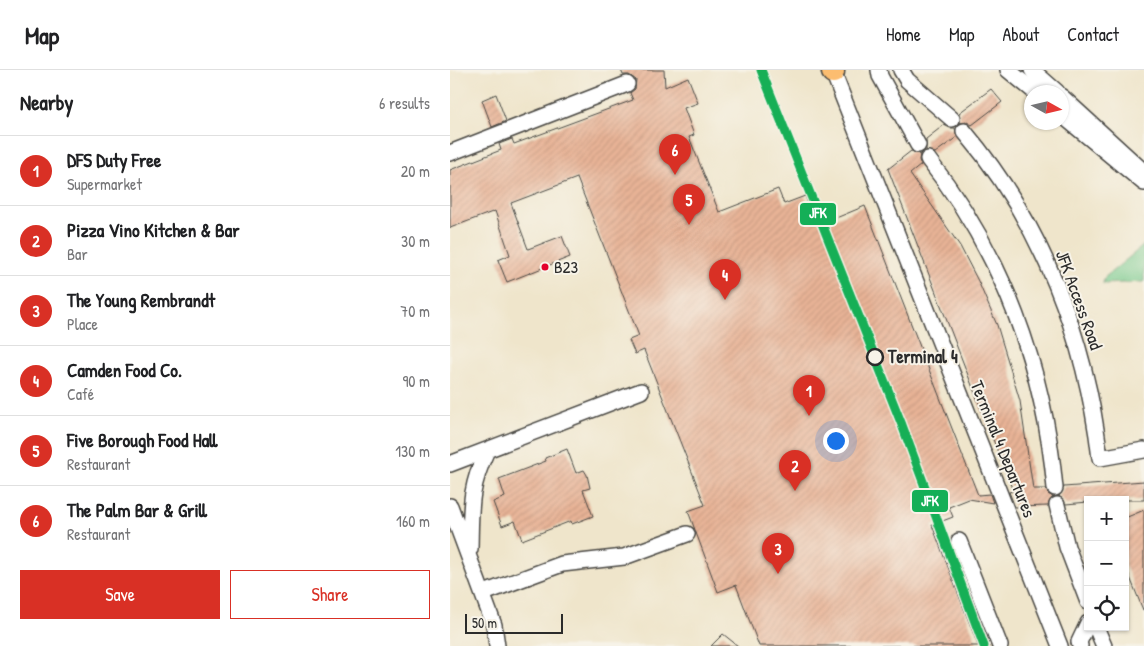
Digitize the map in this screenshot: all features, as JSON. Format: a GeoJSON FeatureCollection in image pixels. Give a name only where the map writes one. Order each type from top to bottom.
{"type":"FeatureCollection","features":[{"type":"Feature","properties":{"kind":"street"},"geometry":{"type":"LineString","coordinates":[[879,70],[896,107],[918,145]]}},
{"type":"Feature","properties":{"kind":"street"},"geometry":{"type":"LineString","coordinates":[[890,70],[896,107]]}},
{"type":"Feature","properties":{"kind":"street"},"geometry":{"type":"LineString","coordinates":[[901,70],[907,80],[952,119]]}},
{"type":"Feature","properties":{"kind":"street"},"geometry":{"type":"LineString","coordinates":[[1008,70],[1026,85]]}},
{"type":"Feature","properties":{"kind":"street"},"geometry":{"type":"LineString","coordinates":[[1032,70],[1049,85]]}},
{"type":"Feature","properties":{"kind":"street","name":"Terminal 4 Departures"},"geometry":{"type":"LineString","coordinates":[[833,71],[1060,646]]}},
{"type":"Feature","properties":{"kind":"street"},"geometry":{"type":"LineString","coordinates":[[450,153],[627,84]]}},
{"type":"Feature","properties":{"kind":"street"},"geometry":{"type":"LineString","coordinates":[[1069,103],[1144,172]]}},
{"type":"Feature","properties":{"kind":"street"},"geometry":{"type":"LineString","coordinates":[[1069,121],[1144,183]]}},
{"type":"Feature","properties":{"kind":"street","name":"JFK Access Road"},"geometry":{"type":"LineString","coordinates":[[964,131],[1002,180],[1024,217],[1054,281],[1084,367],[1100,458],[1144,450]]}},
{"type":"Feature","properties":{"kind":"street"},"geometry":{"type":"LineString","coordinates":[[928,159],[956,197],[978,233],[1016,313],[1042,398],[1056,488]]}},
{"type":"Feature","properties":{"kind":"street"},"geometry":{"type":"LineString","coordinates":[[450,464],[641,391]]}},
{"type":"Feature","properties":{"kind":"street"},"geometry":{"type":"LineString","coordinates":[[470,558],[471,494],[476,473],[487,450]]}},
{"type":"Feature","properties":{"kind":"street"},"geometry":{"type":"LineString","coordinates":[[1058,505],[1067,547],[1084,592]]}},
{"type":"Feature","properties":{"kind":"street"},"geometry":{"type":"LineString","coordinates":[[450,506],[484,593],[496,632],[497,646]]}},
{"type":"Feature","properties":{"kind":"street"},"geometry":{"type":"LineString","coordinates":[[484,593],[562,564],[624,558],[687,534]]}},
{"type":"Feature","properties":{"kind":"street"},"geometry":{"type":"LineString","coordinates":[[959,541],[1000,646]]}},
{"type":"Feature","properties":{"kind":"street"},"geometry":{"type":"LineString","coordinates":[[1080,646],[1079,642],[1084,631]]}},
{"type":"Feature","properties":{"kind":"green space"},"geometry":{"type":"Polygon","coordinates":[[[1144,245],[1144,282],[1103,284],[1104,278],[1144,245]]]}},
{"type":"Feature","properties":{"kind":"building","name":"Terminal 4"},"geometry":{"type":"Polygon","coordinates":[[[621,70],[664,70],[665,87],[688,77],[698,103],[684,108],[694,135],[689,137],[719,212],[778,189],[784,204],[805,196],[812,215],[832,207],[836,218],[865,206],[978,495],[990,494],[993,503],[969,499],[949,507],[953,517],[932,525],[978,646],[759,646],[736,585],[718,592],[688,511],[705,505],[644,350],[635,354],[629,340],[639,336],[577,178],[511,203],[528,249],[562,236],[570,257],[507,282],[498,260],[510,255],[495,211],[450,228],[450,170],[501,150],[499,144],[512,139],[514,144],[633,100],[630,93],[635,89],[636,80],[629,75],[623,75],[621,70]]]}},
{"type":"Feature","properties":{"kind":"building"},"geometry":{"type":"Polygon","coordinates":[[[991,89],[1002,102],[972,125],[967,122],[960,123],[959,113],[991,89]]]}},
{"type":"Feature","properties":{"kind":"building"},"geometry":{"type":"Polygon","coordinates":[[[496,94],[506,121],[492,127],[482,100],[496,94]]]}},
{"type":"Feature","properties":{"kind":"building"},"geometry":{"type":"Polygon","coordinates":[[[944,125],[955,128],[957,137],[935,153],[926,150],[926,139],[944,125]]]}},
{"type":"Feature","properties":{"kind":"building"},"geometry":{"type":"Polygon","coordinates":[[[911,151],[920,154],[919,160],[921,165],[910,174],[960,246],[997,325],[1020,401],[1033,489],[1046,489],[1048,494],[1053,497],[1048,506],[1015,507],[1009,492],[1013,491],[888,169],[911,151]]]}},
{"type":"Feature","properties":{"kind":"building"},"geometry":{"type":"Polygon","coordinates":[[[567,449],[576,473],[584,470],[587,475],[590,488],[583,490],[593,516],[572,524],[571,521],[522,540],[515,521],[502,526],[493,502],[505,497],[499,479],[546,461],[545,458],[567,449]]]}},
{"type":"Feature","properties":{"kind":"building"},"geometry":{"type":"Polygon","coordinates":[[[1144,481],[1144,500],[1129,500],[1129,496],[1084,496],[1084,502],[1066,504],[1059,496],[1064,487],[1144,481]]]}},
{"type":"Feature","properties":{"kind":"building"},"geometry":{"type":"Polygon","coordinates":[[[1144,510],[1144,610],[1129,575],[1129,516],[1144,510]]]}},
{"type":"Feature","properties":{"kind":"building"},"geometry":{"type":"Polygon","coordinates":[[[723,634],[738,646],[711,646],[723,634]]]}},
{"type":"Feature","properties":{"kind":"rail line","name":"JFK"},"geometry":{"type":"LineString","coordinates":[[761,70],[902,425],[984,646]]}},
{"type":"Feature","properties":{"kind":"place","name":"The Palm Bar & Grill"},"geometry":{"type":"Point","coordinates":[675,175]}},
{"type":"Feature","properties":{"kind":"place","name":"Five Borough Food Hall"},"geometry":{"type":"Point","coordinates":[689,225]}},
{"type":"Feature","properties":{"kind":"place","name":"B23"},"geometry":{"type":"Point","coordinates":[545,267]}},
{"type":"Feature","properties":{"kind":"place","name":"Camden Food Co."},"geometry":{"type":"Point","coordinates":[725,300]}},
{"type":"Feature","properties":{"kind":"place","name":"Terminal 4"},"geometry":{"type":"Point","coordinates":[875,357]}},
{"type":"Feature","properties":{"kind":"place","name":"DFS Duty Free"},"geometry":{"type":"Point","coordinates":[809,416]}},
{"type":"Feature","properties":{"kind":"place","name":"Pizza Vino Kitchen & Bar"},"geometry":{"type":"Point","coordinates":[795,491]}},
{"type":"Feature","properties":{"kind":"place","name":"The Young Rembrandt"},"geometry":{"type":"Point","coordinates":[778,574]}}]}
